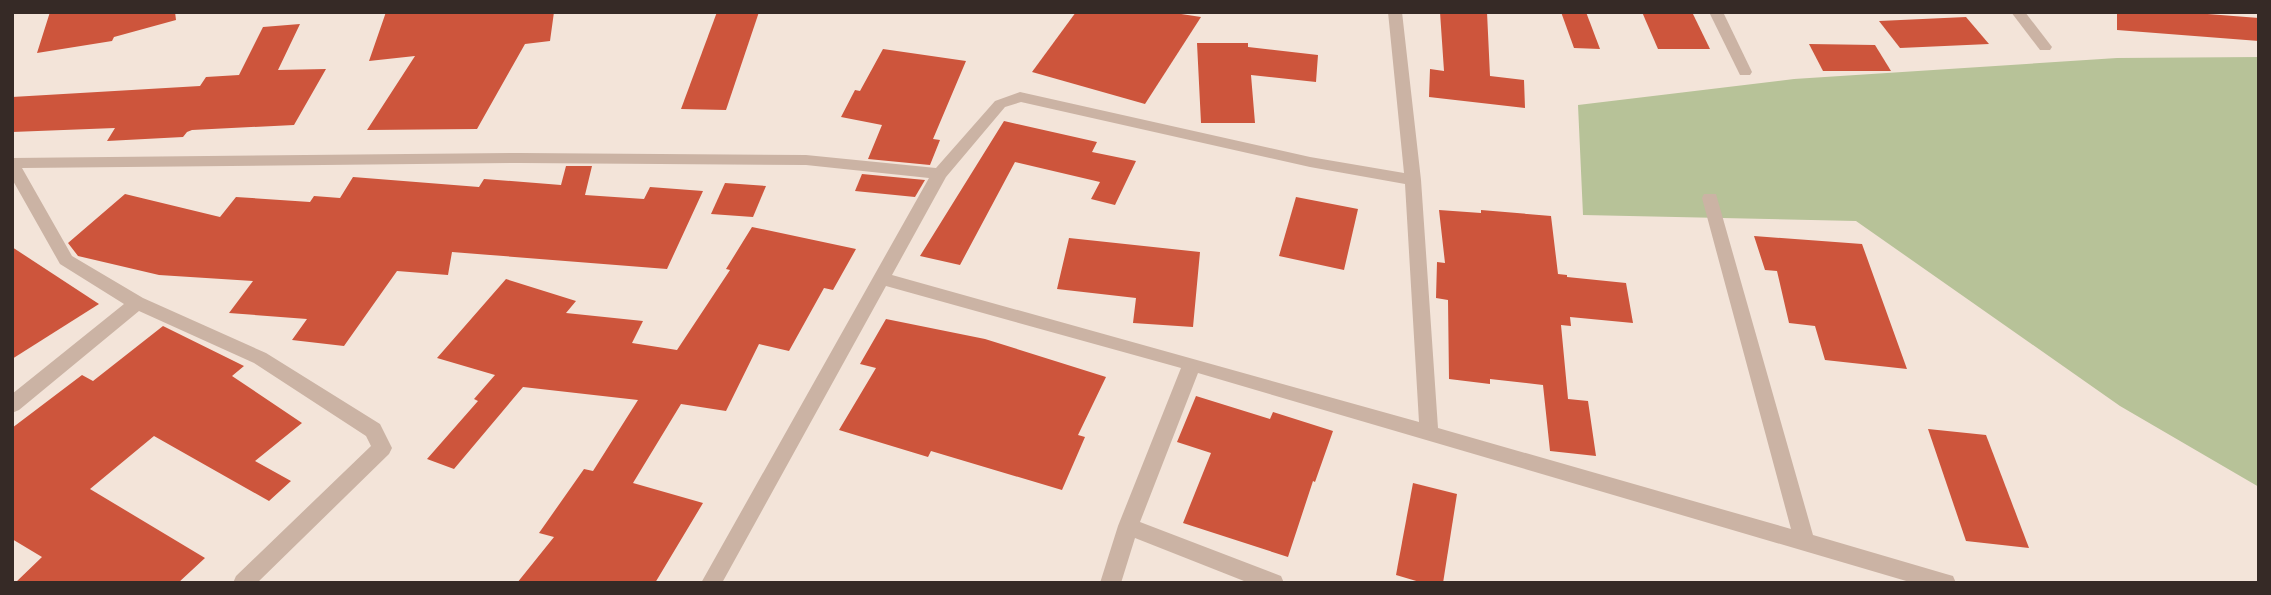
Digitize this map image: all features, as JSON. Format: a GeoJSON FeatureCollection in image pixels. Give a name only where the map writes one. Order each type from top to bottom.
{"type":"FeatureCollection","features":[{"type":"Feature","properties":{"kind":"street"},"geometry":{"type":"LineString","coordinates":[[1395,12],[1413,180],[1429,432]]}},
{"type":"Feature","properties":{"kind":"street"},"geometry":{"type":"LineString","coordinates":[[1716,12],[1745,72]]}},
{"type":"Feature","properties":{"kind":"street"},"geometry":{"type":"LineString","coordinates":[[2018,12],[2045,47]]}},
{"type":"Feature","properties":{"kind":"street"},"geometry":{"type":"LineString","coordinates":[[711,583],[940,174],[1000,104],[1020,97],[1310,162],[1413,180]]}},
{"type":"Feature","properties":{"kind":"street"},"geometry":{"type":"LineString","coordinates":[[243,583],[382,448],[373,430],[260,358],[136,303],[66,260],[12,163],[520,158],[792,159],[940,174]]}},
{"type":"Feature","properties":{"kind":"street"},"geometry":{"type":"LineString","coordinates":[[1710,198],[1804,540]]}},
{"type":"Feature","properties":{"kind":"street"},"geometry":{"type":"LineString","coordinates":[[880,278],[1192,364],[1946,583]]}},
{"type":"Feature","properties":{"kind":"street"},"geometry":{"type":"LineString","coordinates":[[12,405],[136,303]]}},
{"type":"Feature","properties":{"kind":"street"},"geometry":{"type":"LineString","coordinates":[[1110,583],[1128,526],[1192,364]]}},
{"type":"Feature","properties":{"kind":"street"},"geometry":{"type":"LineString","coordinates":[[1128,526],[1274,583]]}},
{"type":"Feature","properties":{"kind":"green space"},"geometry":{"type":"Polygon","coordinates":[[[2259,57],[2259,487],[2120,406],[1856,221],[1583,215],[1578,105],[1794,79],[2117,58],[2259,57]]]}},
{"type":"Feature","properties":{"kind":"building"},"geometry":{"type":"Polygon","coordinates":[[[50,12],[175,12],[176,20],[114,37],[112,41],[37,53],[50,12]]]}},
{"type":"Feature","properties":{"kind":"building"},"geometry":{"type":"Polygon","coordinates":[[[386,12],[554,12],[550,41],[525,44],[477,129],[367,130],[415,56],[369,61],[386,12]]]}},
{"type":"Feature","properties":{"kind":"building"},"geometry":{"type":"Polygon","coordinates":[[[717,12],[759,12],[726,110],[681,109],[717,12]]]}},
{"type":"Feature","properties":{"kind":"building"},"geometry":{"type":"Polygon","coordinates":[[[1076,12],[1168,12],[1201,17],[1145,104],[1032,72],[1076,12]]]}},
{"type":"Feature","properties":{"kind":"building"},"geometry":{"type":"Polygon","coordinates":[[[1440,12],[1487,12],[1490,76],[1524,80],[1525,108],[1429,97],[1430,69],[1444,71],[1440,12]]]}},
{"type":"Feature","properties":{"kind":"building"},"geometry":{"type":"Polygon","coordinates":[[[1561,12],[1586,12],[1600,49],[1574,48],[1561,12]]]}},
{"type":"Feature","properties":{"kind":"building"},"geometry":{"type":"Polygon","coordinates":[[[1642,12],[1692,12],[1710,49],[1658,49],[1642,12]]]}},
{"type":"Feature","properties":{"kind":"building"},"geometry":{"type":"Polygon","coordinates":[[[2117,12],[2182,12],[2259,18],[2259,41],[2117,30],[2117,12]]]}},
{"type":"Feature","properties":{"kind":"building"},"geometry":{"type":"Polygon","coordinates":[[[1966,17],[1989,44],[1900,48],[1879,21],[1966,17]]]}},
{"type":"Feature","properties":{"kind":"building"},"geometry":{"type":"Polygon","coordinates":[[[300,24],[278,70],[326,69],[294,125],[192,130],[183,137],[107,141],[115,128],[12,132],[12,97],[200,86],[206,77],[239,75],[263,27],[300,24]]]}},
{"type":"Feature","properties":{"kind":"building"},"geometry":{"type":"Polygon","coordinates":[[[1197,43],[1248,43],[1248,47],[1318,55],[1316,82],[1251,75],[1255,123],[1201,123],[1197,43]]]}},
{"type":"Feature","properties":{"kind":"building"},"geometry":{"type":"Polygon","coordinates":[[[1809,44],[1875,45],[1891,71],[1823,71],[1809,44]]]}},
{"type":"Feature","properties":{"kind":"building"},"geometry":{"type":"Polygon","coordinates":[[[883,49],[966,61],[933,139],[940,140],[930,165],[868,159],[882,125],[841,117],[855,90],[860,91],[883,49]]]}},
{"type":"Feature","properties":{"kind":"building"},"geometry":{"type":"Polygon","coordinates":[[[1004,121],[1097,142],[1092,152],[1136,161],[1115,205],[1091,199],[1100,182],[1015,162],[960,265],[920,256],[1004,121]]]}},
{"type":"Feature","properties":{"kind":"building"},"geometry":{"type":"Polygon","coordinates":[[[566,166],[592,166],[585,195],[644,199],[650,187],[703,191],[667,269],[452,252],[448,275],[397,271],[344,346],[292,340],[307,319],[229,313],[253,281],[159,275],[78,256],[68,243],[125,194],[220,217],[236,197],[310,202],[314,196],[340,198],[353,177],[479,187],[484,179],[561,185],[566,166]]]}},
{"type":"Feature","properties":{"kind":"building"},"geometry":{"type":"Polygon","coordinates":[[[862,174],[925,180],[915,197],[855,191],[862,174]]]}},
{"type":"Feature","properties":{"kind":"building"},"geometry":{"type":"Polygon","coordinates":[[[725,183],[766,186],[753,217],[711,214],[725,183]]]}},
{"type":"Feature","properties":{"kind":"building"},"geometry":{"type":"Polygon","coordinates":[[[1296,197],[1358,209],[1344,270],[1279,256],[1296,197]]]}},
{"type":"Feature","properties":{"kind":"building"},"geometry":{"type":"Polygon","coordinates":[[[1439,210],[1481,213],[1481,210],[1551,216],[1558,274],[1626,283],[1633,323],[1570,317],[1571,326],[1561,325],[1568,399],[1588,401],[1596,456],[1550,451],[1543,385],[1490,379],[1490,384],[1449,379],[1448,300],[1436,298],[1437,262],[1445,263],[1439,210]]]}},
{"type":"Feature","properties":{"kind":"building"},"geometry":{"type":"Polygon","coordinates":[[[752,227],[856,249],[833,290],[824,288],[789,351],[759,344],[726,411],[681,404],[633,483],[703,503],[655,583],[517,583],[554,537],[539,533],[584,469],[593,471],[638,400],[523,387],[454,469],[427,459],[478,401],[474,399],[495,375],[437,358],[506,279],[576,301],[566,313],[643,321],[632,343],[677,350],[730,270],[726,269],[752,227]]]}},
{"type":"Feature","properties":{"kind":"building"},"geometry":{"type":"Polygon","coordinates":[[[1754,236],[1862,244],[1907,369],[1825,360],[1815,326],[1789,323],[1777,271],[1765,270],[1754,236]]]}},
{"type":"Feature","properties":{"kind":"building"},"geometry":{"type":"Polygon","coordinates":[[[1069,238],[1200,252],[1193,327],[1133,323],[1136,298],[1057,289],[1069,238]]]}},
{"type":"Feature","properties":{"kind":"building"},"geometry":{"type":"Polygon","coordinates":[[[12,247],[99,304],[12,359],[12,247]]]}},
{"type":"Feature","properties":{"kind":"building"},"geometry":{"type":"Polygon","coordinates":[[[886,319],[985,339],[1106,377],[1078,435],[1085,437],[1062,490],[931,451],[928,457],[839,430],[876,368],[860,364],[886,319]]]}},
{"type":"Feature","properties":{"kind":"building"},"geometry":{"type":"Polygon","coordinates":[[[163,326],[244,366],[232,376],[302,423],[255,461],[291,481],[269,501],[154,436],[90,489],[205,558],[178,583],[15,583],[42,557],[12,539],[12,428],[82,375],[93,381],[163,326]]]}},
{"type":"Feature","properties":{"kind":"building"},"geometry":{"type":"Polygon","coordinates":[[[1196,396],[1270,419],[1273,412],[1333,431],[1288,557],[1183,523],[1211,453],[1177,442],[1196,396]]]}},
{"type":"Feature","properties":{"kind":"building"},"geometry":{"type":"Polygon","coordinates":[[[1928,429],[1986,435],[2029,548],[1966,541],[1928,429]]]}},
{"type":"Feature","properties":{"kind":"building"},"geometry":{"type":"Polygon","coordinates":[[[1413,483],[1457,494],[1443,583],[1423,583],[1396,575],[1413,483]]]}}]}
